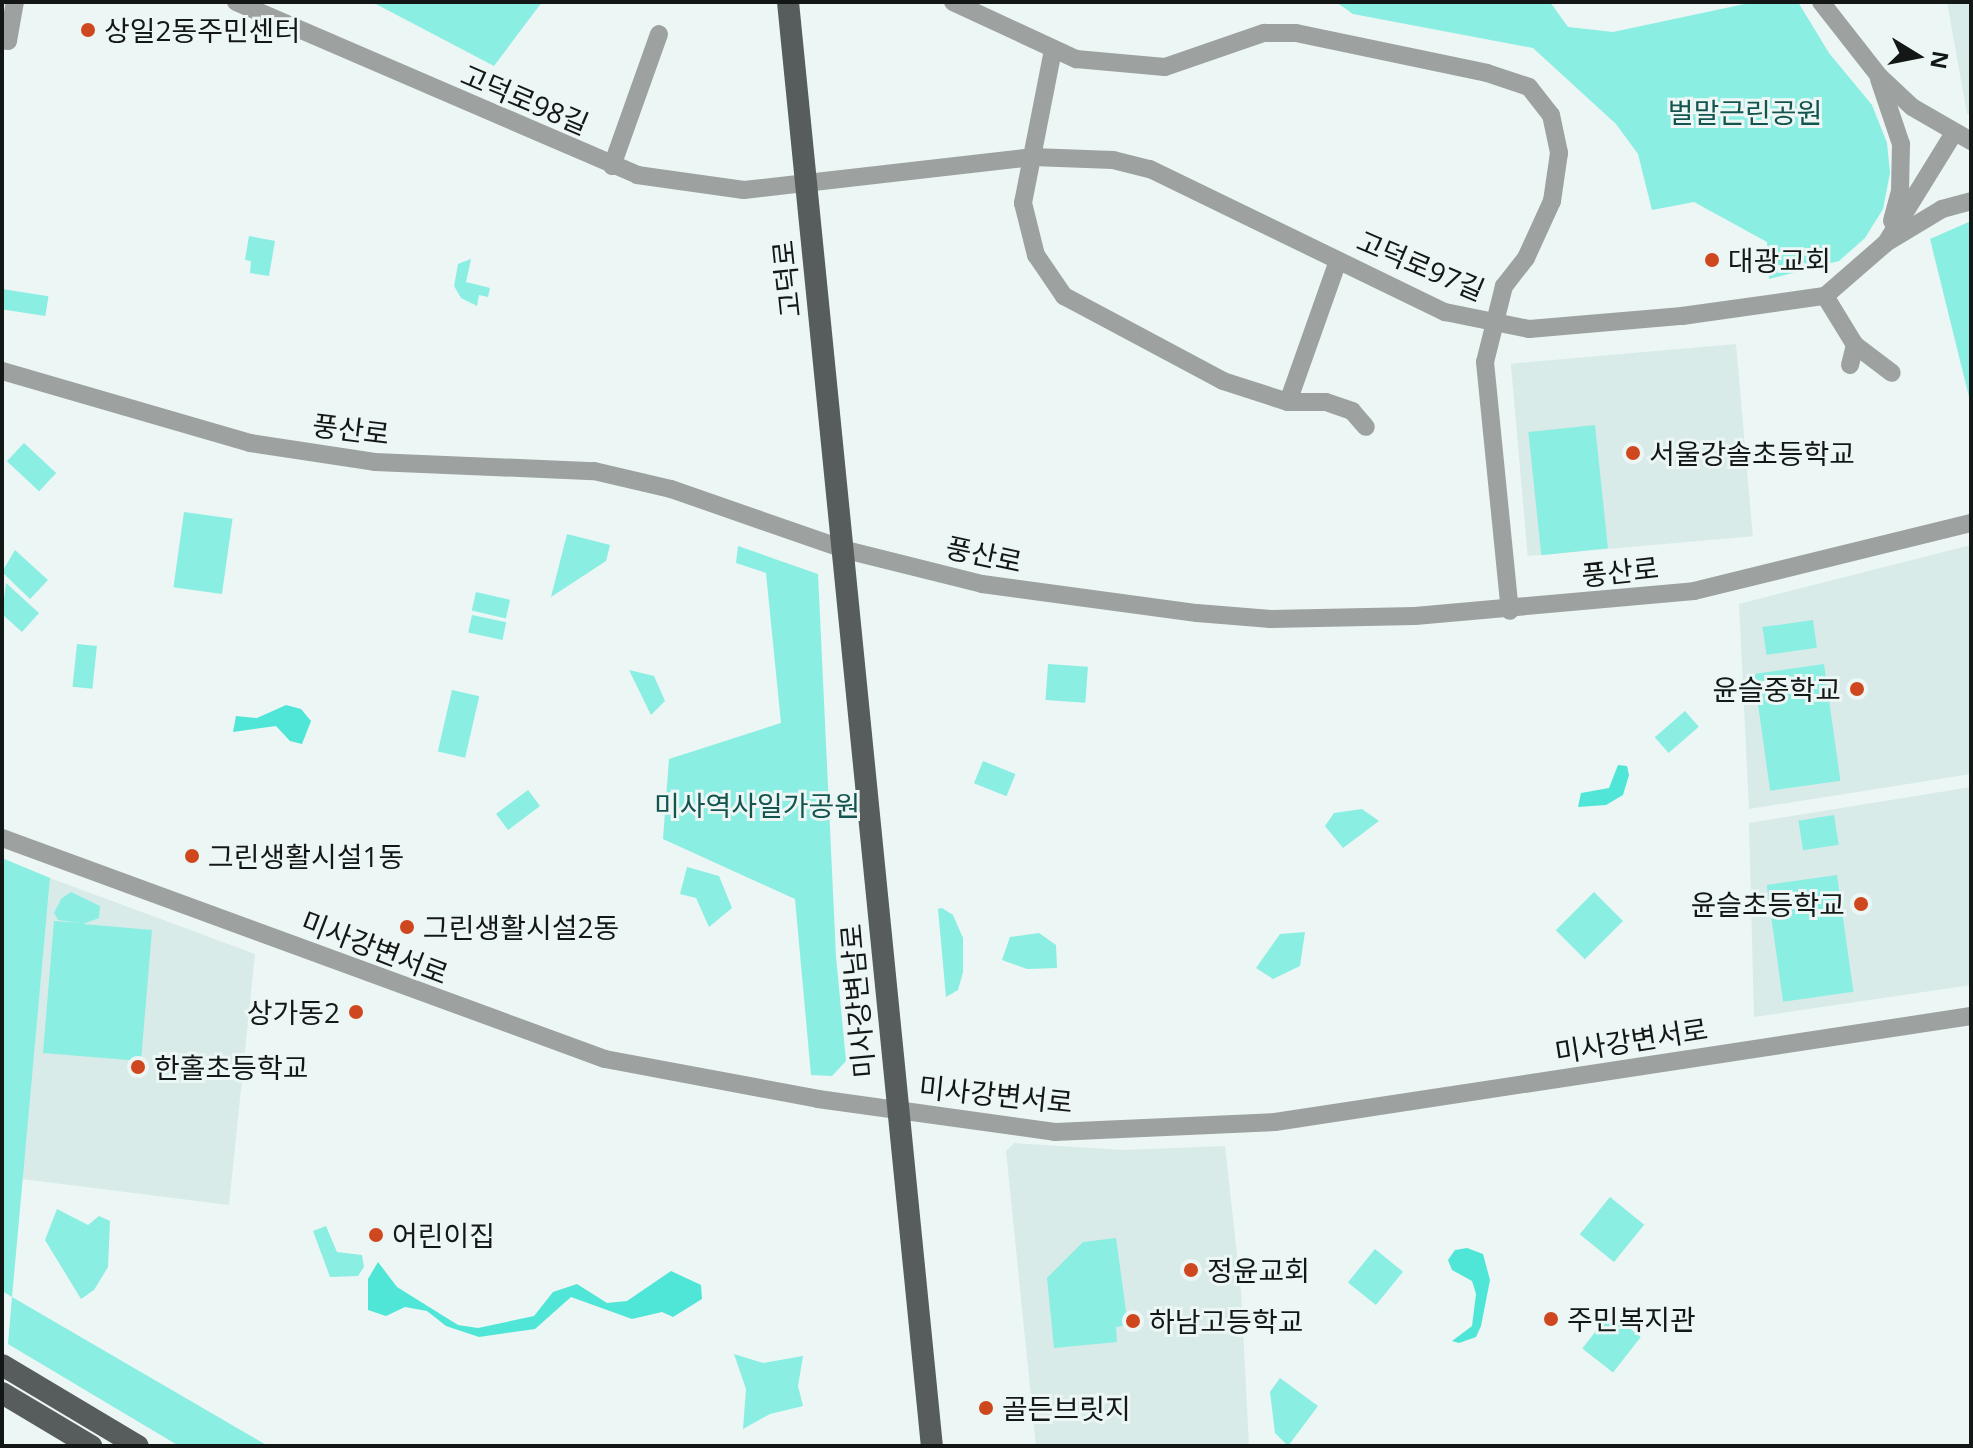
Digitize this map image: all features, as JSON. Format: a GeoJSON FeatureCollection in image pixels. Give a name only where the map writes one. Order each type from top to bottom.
{"type":"FeatureCollection","features":[{"type":"Feature","properties":{"kind":"main road","name":"고덕로"},"geometry":{"type":"LineString","coordinates":[[788,2],[846,550]]}},
{"type":"Feature","properties":{"kind":"main road","name":"미사강변남로"},"geometry":{"type":"LineString","coordinates":[[846,550],[932,1446]]}},
{"type":"Feature","properties":{"kind":"main road"},"geometry":{"type":"LineString","coordinates":[[2,1365],[138,1446]]}},
{"type":"Feature","properties":{"kind":"main road"},"geometry":{"type":"LineString","coordinates":[[2,1393],[91,1446]]}},
{"type":"Feature","properties":{"kind":"street"},"geometry":{"type":"LineString","coordinates":[[2,40],[8,41],[15,2]]}},
{"type":"Feature","properties":{"kind":"street","name":"고덕로98길"},"geometry":{"type":"LineString","coordinates":[[236,2],[612,166],[716,190],[806,182]]}},
{"type":"Feature","properties":{"kind":"street"},"geometry":{"type":"LineString","coordinates":[[953,2],[1076,59],[1165,67],[1264,33],[1296,33],[1529,87],[1551,115],[1557,165],[1552,201],[1526,258],[1504,286],[1485,362],[1510,611]]}},
{"type":"Feature","properties":{"kind":"street"},"geometry":{"type":"LineString","coordinates":[[1821,2],[1879,76],[1912,107],[1962,137],[1886,243]]}},
{"type":"Feature","properties":{"kind":"street"},"geometry":{"type":"LineString","coordinates":[[612,166],[659,34]]}},
{"type":"Feature","properties":{"kind":"street"},"geometry":{"type":"LineString","coordinates":[[1053,50],[1023,203],[1036,255],[1064,296],[1223,381],[1288,402],[1326,402],[1352,411],[1366,427]]}},
{"type":"Feature","properties":{"kind":"street"},"geometry":{"type":"LineString","coordinates":[[1879,76],[1901,144],[1900,191],[1886,243]]}},
{"type":"Feature","properties":{"kind":"street","name":"고덕로97길"},"geometry":{"type":"LineString","coordinates":[[806,182],[1033,157],[1113,160],[1150,169],[1445,312],[1496,325],[1554,330],[1825,296]]}},
{"type":"Feature","properties":{"kind":"street"},"geometry":{"type":"LineString","coordinates":[[1892,373],[1855,345],[1825,296],[1886,243],[1942,209],[1971,201]]}},
{"type":"Feature","properties":{"kind":"street"},"geometry":{"type":"LineString","coordinates":[[1288,402],[1338,261]]}},
{"type":"Feature","properties":{"kind":"street"},"geometry":{"type":"LineString","coordinates":[[1850,365],[1855,345]]}},
{"type":"Feature","properties":{"kind":"street","name":"풍산로"},"geometry":{"type":"LineString","coordinates":[[2,371],[152,418],[288,450],[375,462],[547,467],[634,479],[846,550],[982,584],[1115,606],[1271,619],[1510,611],[1694,591],[1971,523]]}},
{"type":"Feature","properties":{"kind":"street","name":"미사강변서로"},"geometry":{"type":"LineString","coordinates":[[2,838],[566,1047],[710,1082],[1055,1132],[1275,1122],[1971,1016]]}},
{"type":"Feature","properties":{"kind":"shaded area"},"geometry":{"type":"Polygon","coordinates":[[[1947,2],[1971,2],[1971,114],[1967,114],[1947,2]]]}},
{"type":"Feature","properties":{"kind":"shaded area","name":"서울강솔초등학교"},"geometry":{"type":"Polygon","coordinates":[[[1736,344],[1753,536],[1528,556],[1511,364],[1736,344]]]}},
{"type":"Feature","properties":{"kind":"shaded area","name":"윤슬중학교"},"geometry":{"type":"Polygon","coordinates":[[[1971,545],[1971,774],[1749,809],[1739,604],[1971,545]]]}},
{"type":"Feature","properties":{"kind":"shaded area"},"geometry":{"type":"Polygon","coordinates":[[[286,705],[301,709],[311,721],[302,744],[290,741],[276,726],[233,732],[236,716],[257,718],[286,705]]]}},
{"type":"Feature","properties":{"kind":"shaded area"},"geometry":{"type":"Polygon","coordinates":[[[1618,765],[1627,766],[1629,775],[1623,795],[1606,805],[1578,807],[1581,793],[1609,788],[1618,765]]]}},
{"type":"Feature","properties":{"kind":"shaded area","name":"윤슬초등학교"},"geometry":{"type":"Polygon","coordinates":[[[1971,787],[1971,985],[1754,1017],[1749,823],[1971,787]]]}},
{"type":"Feature","properties":{"kind":"shaded area","name":"한홀초등학교"},"geometry":{"type":"Polygon","coordinates":[[[50,878],[255,954],[229,1205],[22,1179],[50,878]]]}},
{"type":"Feature","properties":{"kind":"shaded area","name":"하남고등학교"},"geometry":{"type":"Polygon","coordinates":[[[1014,1143],[1123,1150],[1225,1146],[1241,1291],[1249,1446],[1036,1446],[1006,1151],[1014,1143]]]}},
{"type":"Feature","properties":{"kind":"shaded area"},"geometry":{"type":"Polygon","coordinates":[[[1467,1248],[1483,1254],[1490,1280],[1476,1337],[1459,1343],[1452,1341],[1472,1326],[1476,1294],[1472,1281],[1452,1270],[1448,1260],[1455,1250],[1467,1248]]]}},
{"type":"Feature","properties":{"kind":"shaded area"},"geometry":{"type":"Polygon","coordinates":[[[378,1262],[397,1287],[458,1325],[478,1328],[534,1316],[553,1292],[577,1284],[607,1303],[627,1301],[671,1271],[701,1285],[702,1299],[673,1317],[662,1312],[632,1319],[571,1297],[535,1329],[479,1337],[446,1326],[427,1311],[405,1307],[386,1316],[368,1310],[368,1279],[378,1262]]]}},
{"type":"Feature","properties":{"kind":"green space"},"geometry":{"type":"Polygon","coordinates":[[[372,2],[542,2],[494,66],[372,2]]]}},
{"type":"Feature","properties":{"kind":"green space","name":"벌말근린공원"},"geometry":{"type":"Polygon","coordinates":[[[1336,2],[1550,2],[1568,27],[1613,32],[1754,2],[1798,2],[1829,53],[1872,105],[1887,143],[1890,173],[1883,209],[1865,238],[1839,261],[1769,279],[1767,242],[1694,202],[1652,210],[1638,154],[1616,124],[1533,48],[1353,14],[1336,2]]]}},
{"type":"Feature","properties":{"kind":"green space"},"geometry":{"type":"Polygon","coordinates":[[[1971,221],[1971,405],[1930,239],[1971,221]]]}},
{"type":"Feature","properties":{"kind":"green space"},"geometry":{"type":"Polygon","coordinates":[[[249,236],[275,241],[269,276],[250,273],[251,261],[245,260],[249,236]]]}},
{"type":"Feature","properties":{"kind":"green space"},"geometry":{"type":"Polygon","coordinates":[[[471,259],[466,282],[490,288],[488,297],[479,295],[477,306],[461,298],[454,286],[458,264],[471,259]]]}},
{"type":"Feature","properties":{"kind":"green space"},"geometry":{"type":"Polygon","coordinates":[[[2,289],[48,296],[45,316],[2,309],[2,289]]]}},
{"type":"Feature","properties":{"kind":"green space"},"geometry":{"type":"Polygon","coordinates":[[[1595,425],[1608,548],[1541,555],[1528,432],[1595,425]]]}},
{"type":"Feature","properties":{"kind":"green space"},"geometry":{"type":"Polygon","coordinates":[[[24,443],[56,473],[39,491],[7,461],[24,443]]]}},
{"type":"Feature","properties":{"kind":"green space"},"geometry":{"type":"Polygon","coordinates":[[[184,512],[233,519],[222,594],[173,587],[184,512]]]}},
{"type":"Feature","properties":{"kind":"green space"},"geometry":{"type":"Polygon","coordinates":[[[567,534],[610,545],[606,561],[551,597],[567,534]]]}},
{"type":"Feature","properties":{"kind":"green space","name":"미사역사일가공원"},"geometry":{"type":"Polygon","coordinates":[[[738,546],[818,574],[836,956],[846,1061],[832,1076],[811,1075],[795,899],[663,839],[669,759],[781,723],[766,573],[736,563],[738,546]]]}},
{"type":"Feature","properties":{"kind":"green space"},"geometry":{"type":"Polygon","coordinates":[[[15,550],[48,580],[30,599],[2,572],[15,550]]]}},
{"type":"Feature","properties":{"kind":"green space"},"geometry":{"type":"Polygon","coordinates":[[[6,583],[39,613],[22,632],[2,614],[6,583]]]}},
{"type":"Feature","properties":{"kind":"green space"},"geometry":{"type":"Polygon","coordinates":[[[476,592],[510,600],[506,618],[472,611],[476,592]]]}},
{"type":"Feature","properties":{"kind":"green space"},"geometry":{"type":"Polygon","coordinates":[[[472,615],[506,622],[502,640],[468,633],[472,615]]]}},
{"type":"Feature","properties":{"kind":"green space"},"geometry":{"type":"Polygon","coordinates":[[[1813,620],[1817,648],[1766,655],[1762,627],[1813,620]]]}},
{"type":"Feature","properties":{"kind":"green space"},"geometry":{"type":"Polygon","coordinates":[[[77,644],[97,646],[92,689],[73,687],[77,644]]]}},
{"type":"Feature","properties":{"kind":"green space"},"geometry":{"type":"Polygon","coordinates":[[[1048,664],[1088,667],[1085,703],[1045,700],[1048,664]]]}},
{"type":"Feature","properties":{"kind":"green space"},"geometry":{"type":"Polygon","coordinates":[[[1824,664],[1840,781],[1770,791],[1754,674],[1824,664]]]}},
{"type":"Feature","properties":{"kind":"green space"},"geometry":{"type":"Polygon","coordinates":[[[629,670],[654,676],[665,701],[651,715],[629,670]]]}},
{"type":"Feature","properties":{"kind":"green space"},"geometry":{"type":"Polygon","coordinates":[[[452,690],[479,696],[465,758],[438,751],[452,690]]]}},
{"type":"Feature","properties":{"kind":"green space"},"geometry":{"type":"Polygon","coordinates":[[[1685,711],[1699,727],[1669,753],[1655,737],[1685,711]]]}},
{"type":"Feature","properties":{"kind":"green space"},"geometry":{"type":"Polygon","coordinates":[[[983,761],[1015,774],[1006,796],[974,783],[983,761]]]}},
{"type":"Feature","properties":{"kind":"green space"},"geometry":{"type":"Polygon","coordinates":[[[528,790],[540,806],[508,830],[496,814],[528,790]]]}},
{"type":"Feature","properties":{"kind":"green space"},"geometry":{"type":"Polygon","coordinates":[[[1362,809],[1379,821],[1343,848],[1325,826],[1334,813],[1362,809]]]}},
{"type":"Feature","properties":{"kind":"green space"},"geometry":{"type":"Polygon","coordinates":[[[1834,815],[1839,845],[1803,850],[1798,821],[1834,815]]]}},
{"type":"Feature","properties":{"kind":"green space"},"geometry":{"type":"Polygon","coordinates":[[[2,858],[50,878],[12,1297],[2,1291],[2,858]]]}},
{"type":"Feature","properties":{"kind":"green space"},"geometry":{"type":"Polygon","coordinates":[[[687,867],[719,876],[732,908],[709,927],[696,898],[680,894],[687,867]]]}},
{"type":"Feature","properties":{"kind":"green space"},"geometry":{"type":"Polygon","coordinates":[[[1837,875],[1853,992],[1783,1002],[1767,885],[1837,875]]]}},
{"type":"Feature","properties":{"kind":"green space"},"geometry":{"type":"Polygon","coordinates":[[[71,892],[100,906],[99,918],[83,924],[152,930],[141,1061],[43,1053],[54,921],[80,923],[58,920],[54,913],[61,899],[71,892]]]}},
{"type":"Feature","properties":{"kind":"green space"},"geometry":{"type":"Polygon","coordinates":[[[1594,892],[1623,921],[1585,959],[1556,930],[1594,892]]]}},
{"type":"Feature","properties":{"kind":"green space"},"geometry":{"type":"Polygon","coordinates":[[[942,908],[953,915],[963,938],[963,972],[958,990],[946,997],[938,909],[942,908]]]}},
{"type":"Feature","properties":{"kind":"green space"},"geometry":{"type":"Polygon","coordinates":[[[1305,932],[1300,966],[1273,979],[1256,968],[1280,934],[1305,932]]]}},
{"type":"Feature","properties":{"kind":"green space"},"geometry":{"type":"Polygon","coordinates":[[[1039,933],[1056,945],[1057,968],[1027,969],[1002,960],[1010,937],[1039,933]]]}},
{"type":"Feature","properties":{"kind":"green space"},"geometry":{"type":"Polygon","coordinates":[[[1610,1197],[1644,1225],[1614,1262],[1580,1234],[1610,1197]]]}},
{"type":"Feature","properties":{"kind":"green space"},"geometry":{"type":"Polygon","coordinates":[[[57,1209],[88,1225],[99,1216],[110,1221],[108,1267],[94,1290],[81,1299],[45,1240],[57,1209]]]}},
{"type":"Feature","properties":{"kind":"green space"},"geometry":{"type":"Polygon","coordinates":[[[326,1226],[337,1252],[362,1255],[364,1267],[358,1276],[330,1277],[313,1231],[326,1226]]]}},
{"type":"Feature","properties":{"kind":"green space"},"geometry":{"type":"Polygon","coordinates":[[[1116,1238],[1128,1325],[1116,1327],[1117,1342],[1054,1348],[1047,1278],[1083,1242],[1116,1238]]]}},
{"type":"Feature","properties":{"kind":"green space"},"geometry":{"type":"Polygon","coordinates":[[[1375,1249],[1403,1272],[1376,1305],[1348,1282],[1375,1249]]]}},
{"type":"Feature","properties":{"kind":"green space"},"geometry":{"type":"Polygon","coordinates":[[[12,1297],[268,1446],[179,1446],[8,1344],[12,1297]]]}},
{"type":"Feature","properties":{"kind":"green space"},"geometry":{"type":"Polygon","coordinates":[[[1610,1313],[1641,1337],[1613,1372],[1582,1348],[1610,1313]]]}},
{"type":"Feature","properties":{"kind":"green space"},"geometry":{"type":"Polygon","coordinates":[[[734,1354],[763,1363],[803,1356],[798,1386],[803,1406],[770,1414],[743,1429],[746,1389],[734,1354]]]}},
{"type":"Feature","properties":{"kind":"green space"},"geometry":{"type":"Polygon","coordinates":[[[1280,1378],[1318,1406],[1288,1446],[1275,1433],[1270,1392],[1280,1378]]]}},
{"type":"Feature","properties":{"kind":"place","name":"상일2동주민센터"},"geometry":{"type":"Point","coordinates":[88,30]}},
{"type":"Feature","properties":{"kind":"place","name":"대광교회"},"geometry":{"type":"Point","coordinates":[1712,260]}},
{"type":"Feature","properties":{"kind":"place","name":"서울강솔초등학교"},"geometry":{"type":"Point","coordinates":[1633,453]}},
{"type":"Feature","properties":{"kind":"place","name":"윤슬중학교"},"geometry":{"type":"Point","coordinates":[1857,689]}},
{"type":"Feature","properties":{"kind":"place","name":"그린생활시설1동"},"geometry":{"type":"Point","coordinates":[192,856]}},
{"type":"Feature","properties":{"kind":"place","name":"윤슬초등학교"},"geometry":{"type":"Point","coordinates":[1861,904]}},
{"type":"Feature","properties":{"kind":"place","name":"그린생활시설2동"},"geometry":{"type":"Point","coordinates":[407,927]}},
{"type":"Feature","properties":{"kind":"place","name":"상가동2"},"geometry":{"type":"Point","coordinates":[356,1012]}},
{"type":"Feature","properties":{"kind":"place","name":"한홀초등학교"},"geometry":{"type":"Point","coordinates":[138,1067]}},
{"type":"Feature","properties":{"kind":"place","name":"어린이집"},"geometry":{"type":"Point","coordinates":[376,1235]}},
{"type":"Feature","properties":{"kind":"place","name":"정윤교회"},"geometry":{"type":"Point","coordinates":[1191,1270]}},
{"type":"Feature","properties":{"kind":"place","name":"주민복지관"},"geometry":{"type":"Point","coordinates":[1551,1319]}},
{"type":"Feature","properties":{"kind":"place","name":"하남고등학교"},"geometry":{"type":"Point","coordinates":[1133,1321]}},
{"type":"Feature","properties":{"kind":"place","name":"골든브릿지"},"geometry":{"type":"Point","coordinates":[986,1408]}}]}
